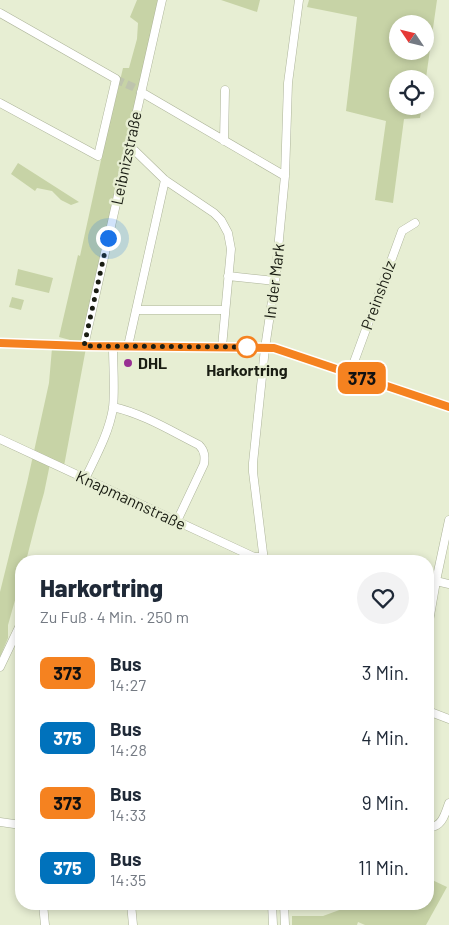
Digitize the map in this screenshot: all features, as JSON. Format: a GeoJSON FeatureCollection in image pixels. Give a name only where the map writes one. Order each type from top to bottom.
{"type":"FeatureCollection","features":[{"type":"Feature","properties":{"kind":"street","name":"Leibnizstraße"},"geometry":{"type":"LineString","coordinates":[[84,346],[162,0]]}},
{"type":"Feature","properties":{"kind":"street","name":"In der Mark"},"geometry":{"type":"LineString","coordinates":[[263,555],[253,463],[285,176],[288,83],[299,0]]}},
{"type":"Feature","properties":{"kind":"street"},"geometry":{"type":"LineString","coordinates":[[0,13],[116,79],[98,156],[0,103]]}},
{"type":"Feature","properties":{"kind":"street"},"geometry":{"type":"LineString","coordinates":[[224,141],[225,90]]}},
{"type":"Feature","properties":{"kind":"street"},"geometry":{"type":"LineString","coordinates":[[141,92],[285,176]]}},
{"type":"Feature","properties":{"kind":"street"},"geometry":{"type":"LineString","coordinates":[[130,146],[165,180],[214,213],[224,223],[230,249],[222,347]]}},
{"type":"Feature","properties":{"kind":"street"},"geometry":{"type":"LineString","coordinates":[[128,346],[165,180]]}},
{"type":"Feature","properties":{"kind":"street","name":"Preinsholz"},"geometry":{"type":"LineString","coordinates":[[350,373],[402,231],[415,223]]}},
{"type":"Feature","properties":{"kind":"street"},"geometry":{"type":"LineString","coordinates":[[228,276],[274,281]]}},
{"type":"Feature","properties":{"kind":"street"},"geometry":{"type":"LineString","coordinates":[[136,310],[225,310]]}},
{"type":"Feature","properties":{"kind":"street"},"geometry":{"type":"LineString","coordinates":[[0,343],[274,348],[449,407]]}},
{"type":"Feature","properties":{"kind":"street"},"geometry":{"type":"LineString","coordinates":[[85,479],[109,426],[113,407],[113,346]]}},
{"type":"Feature","properties":{"kind":"street"},"geometry":{"type":"LineString","coordinates":[[113,407],[139,415],[161,425],[199,445],[203,450],[204,464],[177,521]]}},
{"type":"Feature","properties":{"kind":"street","name":"Knapmannstraße"},"geometry":{"type":"LineString","coordinates":[[0,439],[250,555]]}},
{"type":"Feature","properties":{"kind":"street"},"geometry":{"type":"LineString","coordinates":[[434,592],[449,520]]}},
{"type":"Feature","properties":{"kind":"street"},"geometry":{"type":"LineString","coordinates":[[436,581],[449,584]]}},
{"type":"Feature","properties":{"kind":"street"},"geometry":{"type":"LineString","coordinates":[[0,667],[15,636]]}},
{"type":"Feature","properties":{"kind":"street"},"geometry":{"type":"LineString","coordinates":[[434,713],[449,719]]}},
{"type":"Feature","properties":{"kind":"street"},"geometry":{"type":"LineString","coordinates":[[434,826],[442,821],[449,803]]}},
{"type":"Feature","properties":{"kind":"street"},"geometry":{"type":"LineString","coordinates":[[0,822],[15,824]]}},
{"type":"Feature","properties":{"kind":"street"},"geometry":{"type":"LineString","coordinates":[[44,910],[45,925]]}},
{"type":"Feature","properties":{"kind":"street"},"geometry":{"type":"LineString","coordinates":[[132,910],[133,925]]}},
{"type":"Feature","properties":{"kind":"street"},"geometry":{"type":"LineString","coordinates":[[272,910],[273,925]]}},
{"type":"Feature","properties":{"kind":"street"},"geometry":{"type":"LineString","coordinates":[[284,910],[285,925]]}},
{"type":"Feature","properties":{"kind":"green space"},"geometry":{"type":"Polygon","coordinates":[[[137,0],[159,0],[81,343],[59,337],[78,255],[80,256],[123,68],[129,68],[137,39],[138,23],[130,17],[137,0]]]}},
{"type":"Feature","properties":{"kind":"green space"},"geometry":{"type":"Polygon","coordinates":[[[221,0],[260,0],[257,12],[221,0]]]}},
{"type":"Feature","properties":{"kind":"green space"},"geometry":{"type":"Polygon","coordinates":[[[309,0],[437,0],[434,21],[434,15],[389,15],[389,60],[429,60],[427,70],[389,70],[389,115],[420,115],[420,118],[404,119],[393,203],[375,200],[386,121],[346,111],[357,17],[307,7],[309,0]]]}},
{"type":"Feature","properties":{"kind":"green space"},"geometry":{"type":"Polygon","coordinates":[[[18,163],[79,202],[71,205],[61,200],[52,191],[37,188],[35,191],[11,174],[18,163]]]}},
{"type":"Feature","properties":{"kind":"green space"},"geometry":{"type":"Polygon","coordinates":[[[18,269],[53,278],[49,293],[15,285],[18,269]]]}},
{"type":"Feature","properties":{"kind":"green space"},"geometry":{"type":"Polygon","coordinates":[[[12,297],[24,300],[21,310],[9,307],[12,297]]]}},
{"type":"Feature","properties":{"kind":"green space"},"geometry":{"type":"Polygon","coordinates":[[[52,348],[86,348],[64,466],[51,459],[28,555],[15,555],[15,600],[8,625],[8,638],[0,657],[0,592],[49,383],[52,348]]]}},
{"type":"Feature","properties":{"kind":"green space"},"geometry":{"type":"Polygon","coordinates":[[[434,881],[447,887],[426,925],[365,925],[358,922],[357,925],[292,925],[292,916],[323,916],[339,910],[434,910],[434,881]]]}},
{"type":"Feature","properties":{"kind":"tunnel"},"geometry":{"type":"LineString","coordinates":[[116,79],[141,92]]}},
{"type":"Feature","properties":{"kind":"bus line","name":"373"},"geometry":{"type":"LineString","coordinates":[[0,343],[274,348],[449,407]]}},
{"type":"Feature","properties":{"kind":"place","name":"Harkortring"},"geometry":{"type":"Point","coordinates":[247,347]}},
{"type":"Feature","properties":{"kind":"place","name":"DHL"},"geometry":{"type":"Point","coordinates":[128,363]}},
{"type":"Feature","properties":{"kind":"route"},"geometry":{"type":"LineString","coordinates":[[108,238],[84,346],[247,347]]}}]}
